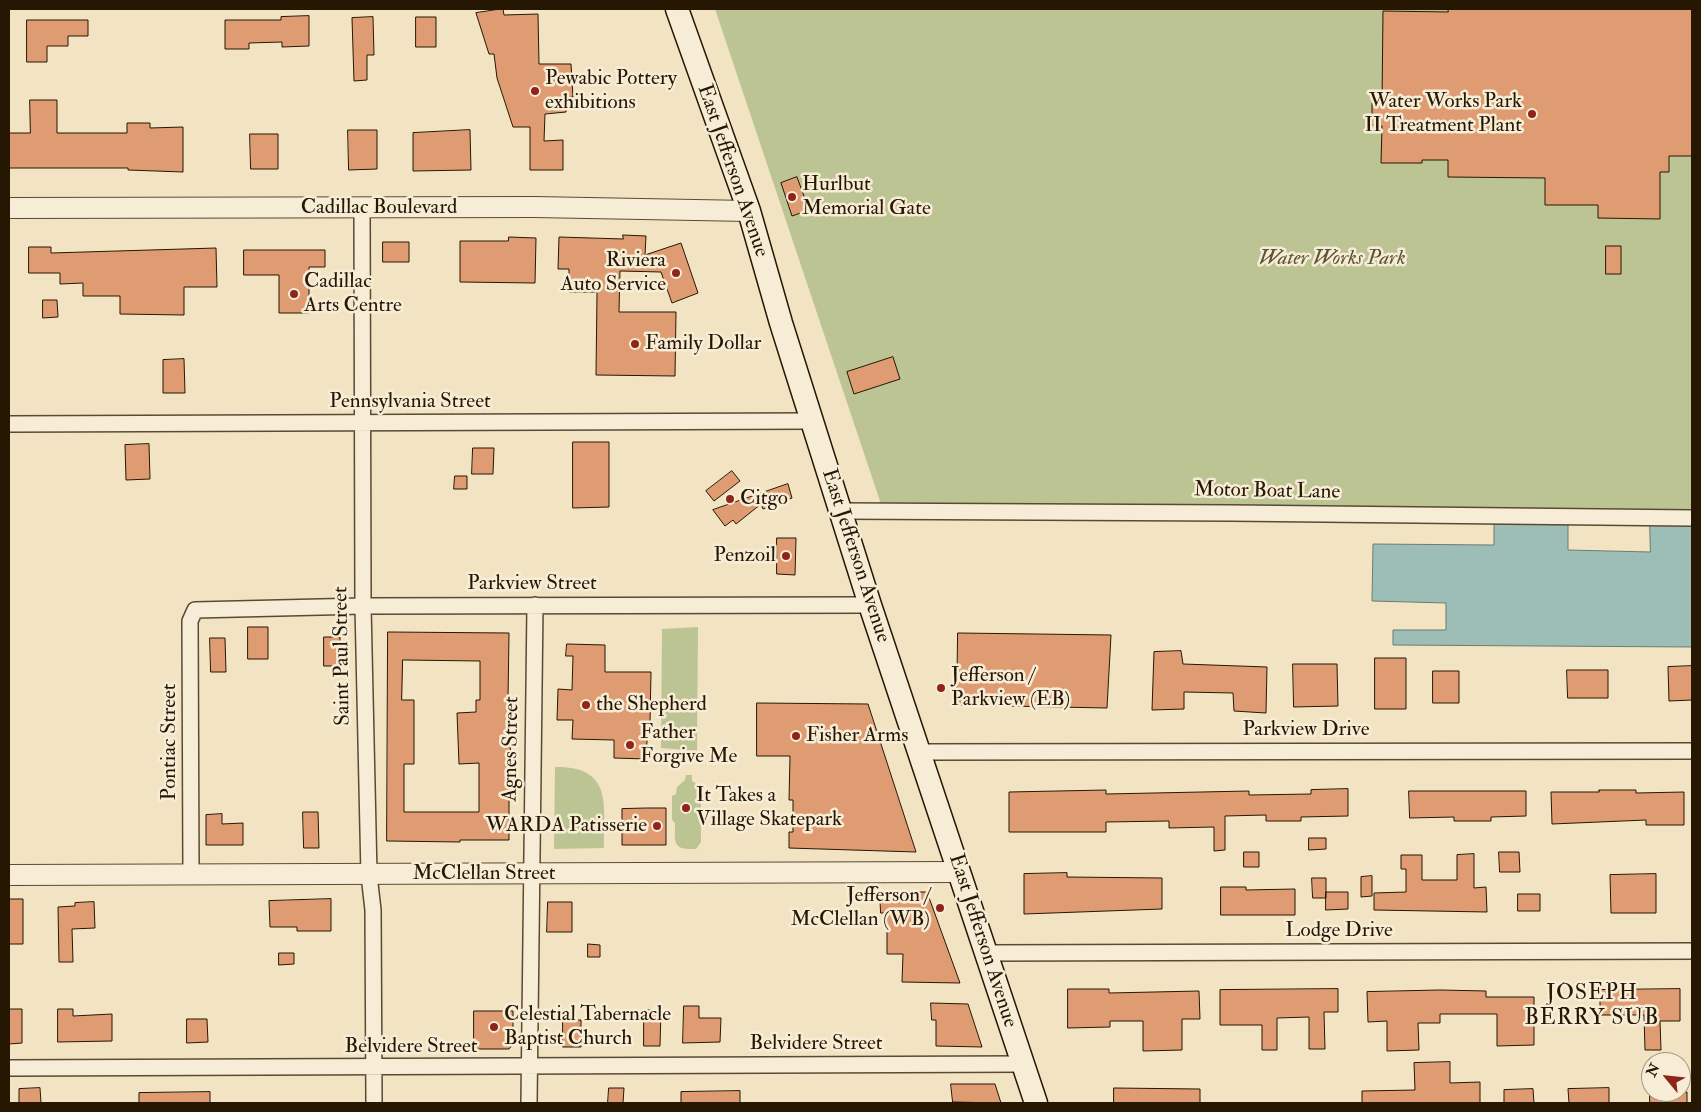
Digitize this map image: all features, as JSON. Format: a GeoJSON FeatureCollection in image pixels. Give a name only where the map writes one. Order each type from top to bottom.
{"type":"FeatureCollection","features":[{"type":"Feature","properties":{"kind":"main road","name":"East Jefferson Avenue"},"geometry":{"type":"LineString","coordinates":[[677,9],[749,211],[870,605],[1036,1103]]}},
{"type":"Feature","properties":{"kind":"street","name":"Cadillac Boulevard"},"geometry":{"type":"LineString","coordinates":[[9,208],[534,206],[749,211]]}},
{"type":"Feature","properties":{"kind":"street","name":"Saint Paul Street"},"geometry":{"type":"LineString","coordinates":[[362,208],[363,606],[369,875],[373,910],[374,1103]]}},
{"type":"Feature","properties":{"kind":"street","name":"Pennsylvania Street"},"geometry":{"type":"LineString","coordinates":[[9,424],[812,421]]}},
{"type":"Feature","properties":{"kind":"street","name":"Motor Boat Lane"},"geometry":{"type":"LineString","coordinates":[[841,511],[1692,518]]}},
{"type":"Feature","properties":{"kind":"street","name":"Agnes Street"},"geometry":{"type":"LineString","coordinates":[[529,1103],[535,605]]}},
{"type":"Feature","properties":{"kind":"street","name":"Parkview Street"},"geometry":{"type":"LineString","coordinates":[[195,610],[363,606],[870,605]]}},
{"type":"Feature","properties":{"kind":"street","name":"Pontiac Street"},"geometry":{"type":"LineString","coordinates":[[191,875],[190,621],[195,610]]}},
{"type":"Feature","properties":{"kind":"street","name":"Parkview Drive"},"geometry":{"type":"LineString","coordinates":[[919,752],[1692,751]]}},
{"type":"Feature","properties":{"kind":"street","name":"McClellan Street"},"geometry":{"type":"LineString","coordinates":[[9,875],[959,872]]}},
{"type":"Feature","properties":{"kind":"street","name":"Lodge Drive"},"geometry":{"type":"LineString","coordinates":[[986,953],[1692,951]]}},
{"type":"Feature","properties":{"kind":"street","name":"Belvidere Street"},"geometry":{"type":"LineString","coordinates":[[9,1068],[528,1068],[1023,1064]]}},
{"type":"Feature","properties":{"kind":"green space","name":"Water Works Park"},"geometry":{"type":"Polygon","coordinates":[[[715,9],[1692,9],[1692,509],[882,507],[715,9]]]}},
{"type":"Feature","properties":{"kind":"green space"},"geometry":{"type":"Polygon","coordinates":[[[698,627],[697,751],[661,748],[662,629],[698,627]]]}},
{"type":"Feature","properties":{"kind":"green space"},"geometry":{"type":"Polygon","coordinates":[[[555,767],[574,768],[587,773],[596,781],[604,803],[604,848],[554,849],[555,767]]]}},
{"type":"Feature","properties":{"kind":"green space","name":"It Takes a Village Skatepark"},"geometry":{"type":"Polygon","coordinates":[[[686,775],[692,775],[692,781],[701,787],[701,842],[696,849],[683,848],[676,844],[675,823],[672,820],[672,796],[676,794],[677,787],[685,780],[686,775]]]}},
{"type":"Feature","properties":{"kind":"water"},"geometry":{"type":"Polygon","coordinates":[[[1650,521],[1692,521],[1692,647],[1393,645],[1393,630],[1446,630],[1446,603],[1372,601],[1373,544],[1494,545],[1494,522],[1568,522],[1568,550],[1650,552],[1650,521]]]}},
{"type":"Feature","properties":{"kind":"building"},"geometry":{"type":"Polygon","coordinates":[[[503,9],[504,15],[538,14],[539,64],[571,64],[573,97],[567,97],[566,112],[545,114],[544,141],[563,140],[563,170],[530,170],[530,127],[513,127],[497,78],[494,54],[489,54],[476,13],[503,9]]]}},
{"type":"Feature","properties":{"kind":"building","name":"Water Works Park II Treatment Plant"},"geometry":{"type":"Polygon","coordinates":[[[1448,9],[1692,9],[1692,156],[1669,156],[1669,172],[1660,172],[1660,219],[1598,218],[1598,205],[1545,205],[1545,178],[1448,177],[1448,160],[1422,160],[1422,163],[1381,163],[1382,126],[1372,125],[1372,103],[1382,103],[1383,11],[1448,12],[1448,9]]]}},
{"type":"Feature","properties":{"kind":"building"},"geometry":{"type":"Polygon","coordinates":[[[309,16],[309,46],[282,47],[282,42],[249,43],[249,49],[225,49],[225,20],[281,20],[281,17],[309,16]]]}},
{"type":"Feature","properties":{"kind":"building"},"geometry":{"type":"Polygon","coordinates":[[[373,17],[374,55],[367,55],[367,80],[354,81],[352,18],[373,17]]]}},
{"type":"Feature","properties":{"kind":"building"},"geometry":{"type":"Polygon","coordinates":[[[416,17],[436,17],[436,47],[416,47],[416,17]]]}},
{"type":"Feature","properties":{"kind":"building"},"geometry":{"type":"Polygon","coordinates":[[[27,20],[88,20],[88,36],[68,36],[68,46],[47,46],[47,62],[27,62],[27,20]]]}},
{"type":"Feature","properties":{"kind":"building"},"geometry":{"type":"Polygon","coordinates":[[[30,100],[57,100],[57,133],[127,133],[127,123],[150,123],[150,128],[183,127],[183,172],[128,170],[128,168],[9,168],[9,133],[30,133],[30,100]]]}},
{"type":"Feature","properties":{"kind":"building"},"geometry":{"type":"Polygon","coordinates":[[[348,130],[377,130],[377,169],[349,170],[348,130]]]}},
{"type":"Feature","properties":{"kind":"building"},"geometry":{"type":"Polygon","coordinates":[[[470,130],[471,170],[413,171],[413,133],[470,130]]]}},
{"type":"Feature","properties":{"kind":"building"},"geometry":{"type":"Polygon","coordinates":[[[250,134],[278,134],[278,169],[251,169],[250,134]]]}},
{"type":"Feature","properties":{"kind":"building","name":"Hurlbut Memorial Gate"},"geometry":{"type":"Polygon","coordinates":[[[797,177],[809,210],[792,216],[781,183],[797,177]]]}},
{"type":"Feature","properties":{"kind":"building"},"geometry":{"type":"Polygon","coordinates":[[[623,235],[646,236],[645,255],[681,243],[698,293],[672,303],[661,272],[620,271],[619,312],[676,312],[675,376],[596,375],[597,292],[569,292],[569,269],[558,269],[559,237],[623,239],[623,235]]]}},
{"type":"Feature","properties":{"kind":"building"},"geometry":{"type":"Polygon","coordinates":[[[509,237],[536,238],[535,283],[460,282],[460,241],[508,241],[509,237]]]}},
{"type":"Feature","properties":{"kind":"building"},"geometry":{"type":"Polygon","coordinates":[[[383,242],[409,242],[409,262],[383,262],[383,242]]]}},
{"type":"Feature","properties":{"kind":"building"},"geometry":{"type":"Polygon","coordinates":[[[1606,246],[1621,246],[1621,274],[1606,274],[1606,246]]]}},
{"type":"Feature","properties":{"kind":"building"},"geometry":{"type":"Polygon","coordinates":[[[29,247],[51,247],[51,253],[216,248],[217,287],[184,287],[184,315],[120,314],[120,296],[83,296],[83,283],[60,284],[60,273],[29,273],[29,247]]]}},
{"type":"Feature","properties":{"kind":"building","name":"Cadillac Arts Centre"},"geometry":{"type":"Polygon","coordinates":[[[244,250],[325,250],[325,267],[309,267],[309,313],[279,313],[279,275],[244,275],[244,250]]]}},
{"type":"Feature","properties":{"kind":"building"},"geometry":{"type":"Polygon","coordinates":[[[43,300],[57,300],[58,317],[43,318],[43,300]]]}},
{"type":"Feature","properties":{"kind":"building"},"geometry":{"type":"Polygon","coordinates":[[[893,357],[900,379],[854,394],[847,372],[893,357]]]}},
{"type":"Feature","properties":{"kind":"building"},"geometry":{"type":"Polygon","coordinates":[[[184,359],[185,393],[163,393],[163,360],[184,359]]]}},
{"type":"Feature","properties":{"kind":"building"},"geometry":{"type":"Polygon","coordinates":[[[573,442],[609,442],[609,507],[573,508],[573,442]]]}},
{"type":"Feature","properties":{"kind":"building"},"geometry":{"type":"Polygon","coordinates":[[[149,444],[150,479],[126,480],[125,445],[149,444]]]}},
{"type":"Feature","properties":{"kind":"building"},"geometry":{"type":"Polygon","coordinates":[[[473,448],[494,448],[493,474],[472,474],[473,448]]]}},
{"type":"Feature","properties":{"kind":"building"},"geometry":{"type":"Polygon","coordinates":[[[732,471],[740,481],[714,501],[706,491],[732,471]]]}},
{"type":"Feature","properties":{"kind":"building"},"geometry":{"type":"Polygon","coordinates":[[[455,476],[467,476],[467,489],[454,489],[455,476]]]}},
{"type":"Feature","properties":{"kind":"building"},"geometry":{"type":"Polygon","coordinates":[[[788,484],[792,498],[763,509],[761,504],[736,524],[733,520],[725,526],[713,510],[788,484]]]}},
{"type":"Feature","properties":{"kind":"building","name":"Penzoil"},"geometry":{"type":"Polygon","coordinates":[[[777,538],[796,538],[795,575],[777,574],[777,538]]]}},
{"type":"Feature","properties":{"kind":"building"},"geometry":{"type":"Polygon","coordinates":[[[248,627],[268,627],[268,659],[248,659],[248,627]]]}},
{"type":"Feature","properties":{"kind":"building"},"geometry":{"type":"Polygon","coordinates":[[[388,632],[509,633],[508,699],[511,762],[509,762],[509,840],[460,840],[460,842],[387,841],[388,632]],[[403,660],[402,700],[414,700],[414,764],[404,764],[404,812],[479,812],[479,763],[459,764],[457,713],[476,712],[476,700],[480,700],[480,661],[403,660]]]}},
{"type":"Feature","properties":{"kind":"building"},"geometry":{"type":"Polygon","coordinates":[[[958,633],[1111,635],[1107,708],[957,705],[958,633]]]}},
{"type":"Feature","properties":{"kind":"building"},"geometry":{"type":"Polygon","coordinates":[[[324,637],[340,637],[340,666],[324,666],[324,637]]]}},
{"type":"Feature","properties":{"kind":"building"},"geometry":{"type":"Polygon","coordinates":[[[210,638],[225,638],[226,672],[211,672],[210,638]]]}},
{"type":"Feature","properties":{"kind":"building"},"geometry":{"type":"Polygon","coordinates":[[[567,644],[605,645],[605,672],[651,672],[650,723],[648,723],[646,759],[614,758],[614,740],[572,739],[573,720],[557,720],[558,689],[572,690],[573,656],[566,656],[567,644]]]}},
{"type":"Feature","properties":{"kind":"building"},"geometry":{"type":"Polygon","coordinates":[[[1181,651],[1183,664],[1267,667],[1266,713],[1234,711],[1233,693],[1184,692],[1184,709],[1152,710],[1154,652],[1181,651]]]}},
{"type":"Feature","properties":{"kind":"building"},"geometry":{"type":"Polygon","coordinates":[[[1375,658],[1406,658],[1406,709],[1375,709],[1375,658]]]}},
{"type":"Feature","properties":{"kind":"building"},"geometry":{"type":"Polygon","coordinates":[[[1293,664],[1337,664],[1338,706],[1294,707],[1293,664]]]}},
{"type":"Feature","properties":{"kind":"building"},"geometry":{"type":"Polygon","coordinates":[[[1692,666],[1692,700],[1669,701],[1668,667],[1692,666]]]}},
{"type":"Feature","properties":{"kind":"building"},"geometry":{"type":"Polygon","coordinates":[[[1567,670],[1608,670],[1608,698],[1568,698],[1567,670]]]}},
{"type":"Feature","properties":{"kind":"building"},"geometry":{"type":"Polygon","coordinates":[[[1433,671],[1459,671],[1459,703],[1433,703],[1433,671]]]}},
{"type":"Feature","properties":{"kind":"building"},"geometry":{"type":"Polygon","coordinates":[[[757,703],[868,704],[916,852],[789,848],[789,832],[793,832],[793,800],[789,800],[790,756],[757,756],[757,703]]]}},
{"type":"Feature","properties":{"kind":"building"},"geometry":{"type":"Polygon","coordinates":[[[1348,789],[1348,816],[1301,817],[1301,821],[1266,821],[1266,815],[1225,816],[1225,850],[1214,851],[1214,827],[1169,828],[1169,821],[1106,822],[1106,832],[1009,832],[1009,792],[1106,790],[1106,794],[1249,791],[1249,795],[1311,794],[1311,790],[1348,789]]]}},
{"type":"Feature","properties":{"kind":"building"},"geometry":{"type":"Polygon","coordinates":[[[1599,790],[1636,790],[1636,793],[1684,792],[1684,825],[1646,825],[1646,820],[1552,824],[1551,792],[1599,792],[1599,790]]]}},
{"type":"Feature","properties":{"kind":"building"},"geometry":{"type":"Polygon","coordinates":[[[1409,791],[1526,791],[1526,816],[1491,817],[1491,821],[1454,821],[1454,817],[1410,818],[1409,791]]]}},
{"type":"Feature","properties":{"kind":"building"},"geometry":{"type":"Polygon","coordinates":[[[666,808],[666,845],[622,845],[622,809],[666,808]]]}},
{"type":"Feature","properties":{"kind":"building"},"geometry":{"type":"Polygon","coordinates":[[[303,812],[318,812],[319,848],[304,848],[303,812]]]}},
{"type":"Feature","properties":{"kind":"building"},"geometry":{"type":"Polygon","coordinates":[[[222,814],[222,824],[243,823],[243,845],[206,845],[206,815],[222,814]]]}},
{"type":"Feature","properties":{"kind":"building"},"geometry":{"type":"Polygon","coordinates":[[[1309,838],[1326,838],[1326,849],[1309,850],[1309,838]]]}},
{"type":"Feature","properties":{"kind":"building"},"geometry":{"type":"Polygon","coordinates":[[[1244,852],[1259,852],[1259,867],[1244,867],[1244,852]]]}},
{"type":"Feature","properties":{"kind":"building"},"geometry":{"type":"Polygon","coordinates":[[[1499,852],[1519,852],[1520,872],[1500,872],[1499,852]]]}},
{"type":"Feature","properties":{"kind":"building"},"geometry":{"type":"Polygon","coordinates":[[[1474,854],[1474,888],[1486,887],[1487,912],[1374,910],[1374,893],[1406,892],[1406,869],[1401,869],[1401,855],[1422,855],[1422,880],[1457,880],[1457,855],[1474,854]]]}},
{"type":"Feature","properties":{"kind":"building"},"geometry":{"type":"Polygon","coordinates":[[[1067,873],[1067,877],[1162,878],[1162,909],[1024,914],[1024,874],[1067,873]]]}},
{"type":"Feature","properties":{"kind":"building"},"geometry":{"type":"Polygon","coordinates":[[[1656,874],[1656,913],[1611,913],[1610,875],[1656,874]]]}},
{"type":"Feature","properties":{"kind":"building"},"geometry":{"type":"Polygon","coordinates":[[[1372,876],[1372,896],[1361,897],[1361,877],[1372,876]]]}},
{"type":"Feature","properties":{"kind":"building"},"geometry":{"type":"Polygon","coordinates":[[[1312,878],[1326,878],[1326,898],[1313,898],[1312,878]]]}},
{"type":"Feature","properties":{"kind":"building"},"geometry":{"type":"Polygon","coordinates":[[[1221,887],[1246,887],[1246,890],[1295,889],[1295,915],[1221,915],[1221,887]]]}},
{"type":"Feature","properties":{"kind":"building"},"geometry":{"type":"Polygon","coordinates":[[[880,892],[927,892],[960,983],[902,982],[903,954],[887,954],[887,913],[881,913],[880,892]]]}},
{"type":"Feature","properties":{"kind":"building"},"geometry":{"type":"Polygon","coordinates":[[[1326,892],[1348,892],[1348,909],[1326,910],[1326,892]]]}},
{"type":"Feature","properties":{"kind":"building"},"geometry":{"type":"Polygon","coordinates":[[[1518,894],[1540,894],[1540,911],[1518,911],[1518,894]]]}},
{"type":"Feature","properties":{"kind":"building"},"geometry":{"type":"Polygon","coordinates":[[[9,899],[23,899],[23,944],[9,944],[9,899]]]}},
{"type":"Feature","properties":{"kind":"building"},"geometry":{"type":"Polygon","coordinates":[[[331,899],[331,931],[297,931],[297,927],[270,927],[269,901],[331,899]]]}},
{"type":"Feature","properties":{"kind":"building"},"geometry":{"type":"Polygon","coordinates":[[[94,902],[95,928],[72,929],[73,962],[59,962],[58,907],[75,906],[75,903],[94,902]]]}},
{"type":"Feature","properties":{"kind":"building"},"geometry":{"type":"Polygon","coordinates":[[[548,902],[572,902],[572,932],[547,932],[548,902]]]}},
{"type":"Feature","properties":{"kind":"building"},"geometry":{"type":"Polygon","coordinates":[[[588,944],[600,945],[600,957],[588,957],[588,944]]]}},
{"type":"Feature","properties":{"kind":"building"},"geometry":{"type":"Polygon","coordinates":[[[279,953],[294,953],[294,964],[279,965],[279,953]]]}},
{"type":"Feature","properties":{"kind":"building"},"geometry":{"type":"Polygon","coordinates":[[[1068,989],[1109,989],[1109,993],[1199,991],[1200,1019],[1182,1019],[1182,1050],[1143,1051],[1143,1021],[1110,1021],[1110,1027],[1068,1028],[1068,989]]]}},
{"type":"Feature","properties":{"kind":"building"},"geometry":{"type":"Polygon","coordinates":[[[1338,989],[1338,1012],[1324,1012],[1325,1049],[1309,1049],[1309,1017],[1277,1018],[1277,1050],[1262,1050],[1262,1025],[1220,1025],[1220,990],[1338,989]]]}},
{"type":"Feature","properties":{"kind":"building"},"geometry":{"type":"Polygon","coordinates":[[[1680,989],[1680,1021],[1660,1021],[1661,1050],[1645,1050],[1644,1015],[1600,1015],[1600,990],[1680,989]]]}},
{"type":"Feature","properties":{"kind":"building"},"geometry":{"type":"Polygon","coordinates":[[[1486,991],[1486,997],[1534,997],[1534,1045],[1497,1046],[1497,1014],[1440,1014],[1440,1023],[1418,1023],[1419,1050],[1387,1051],[1387,1021],[1368,1022],[1367,992],[1486,991]]]}},
{"type":"Feature","properties":{"kind":"building"},"geometry":{"type":"Polygon","coordinates":[[[931,1003],[968,1004],[982,1047],[936,1046],[936,1020],[932,1020],[931,1003]]]}},
{"type":"Feature","properties":{"kind":"building"},"geometry":{"type":"Polygon","coordinates":[[[684,1006],[699,1006],[699,1018],[721,1018],[720,1042],[683,1043],[684,1006]]]}},
{"type":"Feature","properties":{"kind":"building"},"geometry":{"type":"Polygon","coordinates":[[[9,1009],[22,1009],[22,1043],[9,1044],[9,1009]]]}},
{"type":"Feature","properties":{"kind":"building"},"geometry":{"type":"Polygon","coordinates":[[[58,1009],[73,1009],[73,1016],[112,1014],[112,1041],[58,1042],[58,1009]]]}},
{"type":"Feature","properties":{"kind":"building"},"geometry":{"type":"Polygon","coordinates":[[[644,1010],[661,1010],[660,1046],[644,1046],[644,1010]]]}},
{"type":"Feature","properties":{"kind":"building","name":"Celestial Tabernacle Baptist Church"},"geometry":{"type":"Polygon","coordinates":[[[474,1011],[513,1011],[513,1044],[509,1049],[474,1049],[474,1011]]]}},
{"type":"Feature","properties":{"kind":"building"},"geometry":{"type":"Polygon","coordinates":[[[187,1019],[207,1019],[208,1042],[187,1043],[187,1019]]]}},
{"type":"Feature","properties":{"kind":"building"},"geometry":{"type":"Polygon","coordinates":[[[563,1020],[581,1020],[581,1047],[563,1047],[563,1020]]]}},
{"type":"Feature","properties":{"kind":"building"},"geometry":{"type":"Polygon","coordinates":[[[1450,1062],[1450,1083],[1480,1082],[1480,1103],[1362,1103],[1362,1091],[1415,1090],[1414,1063],[1450,1062]]]}},
{"type":"Feature","properties":{"kind":"building"},"geometry":{"type":"Polygon","coordinates":[[[951,1084],[995,1084],[1001,1103],[953,1102],[951,1084]]]}},
{"type":"Feature","properties":{"kind":"building"},"geometry":{"type":"Polygon","coordinates":[[[40,1088],[41,1103],[19,1103],[19,1089],[40,1088]]]}},
{"type":"Feature","properties":{"kind":"building"},"geometry":{"type":"Polygon","coordinates":[[[609,1088],[624,1088],[623,1103],[608,1103],[609,1088]]]}},
{"type":"Feature","properties":{"kind":"building"},"geometry":{"type":"Polygon","coordinates":[[[1114,1088],[1200,1089],[1200,1103],[1114,1103],[1114,1088]]]}},
{"type":"Feature","properties":{"kind":"building"},"geometry":{"type":"Polygon","coordinates":[[[1609,1088],[1609,1103],[1569,1103],[1568,1089],[1609,1088]]]}},
{"type":"Feature","properties":{"kind":"building"},"geometry":{"type":"Polygon","coordinates":[[[1533,1089],[1534,1103],[1504,1103],[1504,1090],[1533,1089]]]}},
{"type":"Feature","properties":{"kind":"building"},"geometry":{"type":"Polygon","coordinates":[[[740,1091],[740,1103],[681,1103],[681,1092],[740,1091]]]}},
{"type":"Feature","properties":{"kind":"building"},"geometry":{"type":"Polygon","coordinates":[[[210,1092],[210,1103],[139,1103],[139,1093],[210,1092]]]}},
{"type":"Feature","properties":{"kind":"building"},"geometry":{"type":"Polygon","coordinates":[[[1650,1102],[1687,1102],[1687,1103],[1650,1102]]]}},
{"type":"Feature","properties":{"kind":"place","name":"Pewabic Pottery exhibitions"},"geometry":{"type":"Point","coordinates":[535,91]}},
{"type":"Feature","properties":{"kind":"place","name":"Water Works Park II Treatment Plant"},"geometry":{"type":"Point","coordinates":[1532,114]}},
{"type":"Feature","properties":{"kind":"place","name":"Hurlbut Memorial Gate"},"geometry":{"type":"Point","coordinates":[792,197]}},
{"type":"Feature","properties":{"kind":"place","name":"Riviera Auto Service"},"geometry":{"type":"Point","coordinates":[676,273]}},
{"type":"Feature","properties":{"kind":"place","name":"Cadillac Arts Centre"},"geometry":{"type":"Point","coordinates":[294,294]}},
{"type":"Feature","properties":{"kind":"place","name":"Family Dollar"},"geometry":{"type":"Point","coordinates":[635,344]}},
{"type":"Feature","properties":{"kind":"place","name":"Citgo"},"geometry":{"type":"Point","coordinates":[730,499]}},
{"type":"Feature","properties":{"kind":"place","name":"Penzoil"},"geometry":{"type":"Point","coordinates":[786,556]}},
{"type":"Feature","properties":{"kind":"place","name":"Jefferson / Parkview (EB)"},"geometry":{"type":"Point","coordinates":[941,688]}},
{"type":"Feature","properties":{"kind":"place","name":"the Shepherd"},"geometry":{"type":"Point","coordinates":[586,705]}},
{"type":"Feature","properties":{"kind":"place","name":"Fisher Arms"},"geometry":{"type":"Point","coordinates":[796,736]}},
{"type":"Feature","properties":{"kind":"place","name":"Father Forgive Me"},"geometry":{"type":"Point","coordinates":[630,745]}},
{"type":"Feature","properties":{"kind":"place","name":"It Takes a Village Skatepark"},"geometry":{"type":"Point","coordinates":[686,808]}},
{"type":"Feature","properties":{"kind":"place","name":"WARDA Patisserie"},"geometry":{"type":"Point","coordinates":[657,826]}},
{"type":"Feature","properties":{"kind":"place","name":"Jefferson / McClellan (WB)"},"geometry":{"type":"Point","coordinates":[940,908]}},
{"type":"Feature","properties":{"kind":"place","name":"Celestial Tabernacle Baptist Church"},"geometry":{"type":"Point","coordinates":[494,1027]}},
{"type":"Feature","properties":{"kind":"district","name":"JOSEPH BERRY SUB"},"geometry":{"type":"Point","coordinates":[1592,1006]}}]}
